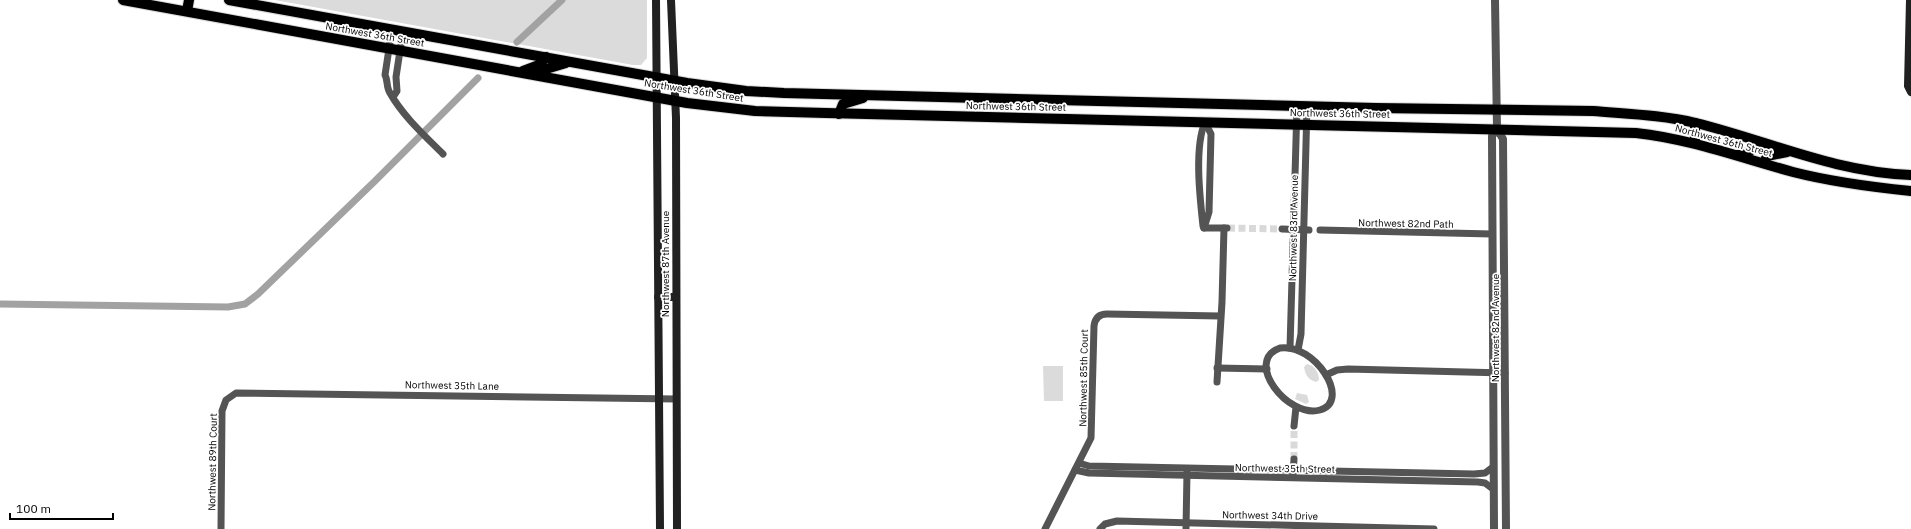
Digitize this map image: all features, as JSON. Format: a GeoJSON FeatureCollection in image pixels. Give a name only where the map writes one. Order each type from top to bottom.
{"type":"FeatureCollection","features":[{"type":"Feature","properties":{"kind":"main road","name":"Northwest 36th Street"},"geometry":{"type":"LineString","coordinates":[[123,0],[657,97],[755,111],[1636,133],[1695,143],[1798,173],[1845,184],[1911,191]]}},
{"type":"Feature","properties":{"kind":"main road"},"geometry":{"type":"LineString","coordinates":[[187,12],[189,0]]}},
{"type":"Feature","properties":{"kind":"main road","name":"Northwest 36th Street"},"geometry":{"type":"LineString","coordinates":[[229,0],[656,78],[750,91],[1086,101],[1593,111],[1659,116],[1696,123],[1789,151],[1856,169],[1911,174]]}},
{"type":"Feature","properties":{"kind":"main road","name":"Northwest 87th Avenue"},"geometry":{"type":"LineString","coordinates":[[656,0],[660,529]]}},
{"type":"Feature","properties":{"kind":"main road","name":"Northwest 87th Avenue"},"geometry":{"type":"LineString","coordinates":[[672,0],[673,80],[675,100],[677,529]]}},
{"type":"Feature","properties":{"kind":"main road"},"geometry":{"type":"LineString","coordinates":[[1910,0],[1910,53],[1908,86],[1911,92]]}},
{"type":"Feature","properties":{"kind":"main road"},"geometry":{"type":"LineString","coordinates":[[521,72],[539,65],[546,57]]}},
{"type":"Feature","properties":{"kind":"main road"},"geometry":{"type":"LineString","coordinates":[[539,75],[546,69],[571,62]]}},
{"type":"Feature","properties":{"kind":"main road"},"geometry":{"type":"LineString","coordinates":[[839,114],[843,104],[870,95]]}},
{"type":"Feature","properties":{"kind":"main road"},"geometry":{"type":"LineString","coordinates":[[1086,101],[1086,119]]}},
{"type":"Feature","properties":{"kind":"main road"},"geometry":{"type":"LineString","coordinates":[[1204,103],[1204,122]]}},
{"type":"Feature","properties":{"kind":"main road"},"geometry":{"type":"LineString","coordinates":[[1695,143],[1696,123]]}},
{"type":"Feature","properties":{"kind":"main road"},"geometry":{"type":"LineString","coordinates":[[1737,155],[1750,152],[1754,148],[1756,141]]}},
{"type":"Feature","properties":{"kind":"main road"},"geometry":{"type":"LineString","coordinates":[[1764,163],[1767,156],[1789,151]]}},
{"type":"Feature","properties":{"kind":"main road"},"geometry":{"type":"LineString","coordinates":[[658,297],[675,297]]}},
{"type":"Feature","properties":{"kind":"street","name":"Northwest 82nd Avenue"},"geometry":{"type":"LineString","coordinates":[[1495,0],[1497,129],[1503,139],[1506,529]]}},
{"type":"Feature","properties":{"kind":"street"},"geometry":{"type":"LineString","coordinates":[[392,30],[385,75],[387,79],[388,91],[413,124],[443,154]]}},
{"type":"Feature","properties":{"kind":"street"},"geometry":{"type":"LineString","coordinates":[[393,97],[397,91],[396,77],[403,31]]}},
{"type":"Feature","properties":{"kind":"street","name":"Northwest 83rd Avenue"},"geometry":{"type":"LineString","coordinates":[[1290,348],[1294,230],[1302,106]]}},
{"type":"Feature","properties":{"kind":"street"},"geometry":{"type":"LineString","coordinates":[[1204,122],[1200,134],[1199,166],[1199,182],[1204,228]]}},
{"type":"Feature","properties":{"kind":"street"},"geometry":{"type":"LineString","coordinates":[[1204,122],[1211,134],[1209,212],[1204,228]]}},
{"type":"Feature","properties":{"kind":"street","name":"Northwest 83rd Avenue"},"geometry":{"type":"LineString","coordinates":[[1298,350],[1301,334],[1306,230],[1301,125]]}},
{"type":"Feature","properties":{"kind":"street","name":"Northwest 82nd Avenue"},"geometry":{"type":"LineString","coordinates":[[1494,529],[1492,373],[1492,136],[1497,129]]}},
{"type":"Feature","properties":{"kind":"street"},"geometry":{"type":"LineString","coordinates":[[1199,166],[1210,166]]}},
{"type":"Feature","properties":{"kind":"street"},"geometry":{"type":"LineString","coordinates":[[1204,228],[1226,228],[1217,382]]}},
{"type":"Feature","properties":{"kind":"street"},"geometry":{"type":"LineString","coordinates":[[1282,229],[1306,230]]}},
{"type":"Feature","properties":{"kind":"street","name":"Northwest 82nd Path"},"geometry":{"type":"LineString","coordinates":[[1320,230],[1492,234]]}},
{"type":"Feature","properties":{"kind":"street"},"geometry":{"type":"LineString","coordinates":[[1492,234],[1498,240],[1499,246],[1504,255]]}},
{"type":"Feature","properties":{"kind":"street"},"geometry":{"type":"LineString","coordinates":[[1492,310],[1505,310]]}},
{"type":"Feature","properties":{"kind":"street","name":"Northwest 85th Court"},"geometry":{"type":"LineString","coordinates":[[1046,529],[1091,438],[1094,326],[1097,317],[1107,314],[1220,316]]}},
{"type":"Feature","properties":{"kind":"street"},"geometry":{"type":"LineString","coordinates":[[1280,348],[1298,350],[1313,358],[1326,375],[1331,385],[1332,393],[1327,406],[1322,410],[1315,411],[1296,407],[1287,402],[1276,390],[1269,378],[1267,362],[1271,353],[1280,348]]}},
{"type":"Feature","properties":{"kind":"street"},"geometry":{"type":"LineString","coordinates":[[1217,368],[1267,369]]}},
{"type":"Feature","properties":{"kind":"street"},"geometry":{"type":"LineString","coordinates":[[1326,375],[1337,370],[1348,369],[1505,373]]}},
{"type":"Feature","properties":{"kind":"street","name":"Northwest 35th Lane"},"geometry":{"type":"LineString","coordinates":[[229,397],[236,393],[243,392],[676,399]]}},
{"type":"Feature","properties":{"kind":"street","name":"Northwest 89th Court"},"geometry":{"type":"LineString","coordinates":[[221,529],[222,411],[224,403],[229,397]]}},
{"type":"Feature","properties":{"kind":"street"},"geometry":{"type":"LineString","coordinates":[[1294,426],[1296,407]]}},
{"type":"Feature","properties":{"kind":"street"},"geometry":{"type":"LineString","coordinates":[[1293,474],[1294,459]]}},
{"type":"Feature","properties":{"kind":"street","name":"Northwest 35th Street"},"geometry":{"type":"LineString","coordinates":[[1079,462],[1089,466],[1187,471],[1478,482],[1485,483],[1493,489]]}},
{"type":"Feature","properties":{"kind":"street","name":"Northwest 35th Street"},"geometry":{"type":"LineString","coordinates":[[1293,474],[1398,472],[1478,474],[1485,473],[1493,467]]}},
{"type":"Feature","properties":{"kind":"street","name":"Northwest 35th Street"},"geometry":{"type":"LineString","coordinates":[[1075,470],[1089,473],[1187,471]]}},
{"type":"Feature","properties":{"kind":"street"},"geometry":{"type":"LineString","coordinates":[[1185,527],[1187,471]]}},
{"type":"Feature","properties":{"kind":"street"},"geometry":{"type":"LineString","coordinates":[[1398,472],[1398,480]]}},
{"type":"Feature","properties":{"kind":"street","name":"Northwest 34th Drive"},"geometry":{"type":"LineString","coordinates":[[1100,529],[1107,523],[1117,521],[1185,527],[1434,529]]}},
{"type":"Feature","properties":{"kind":"shaded area"},"geometry":{"type":"Polygon","coordinates":[[[275,0],[647,0],[647,58],[641,65],[633,65],[275,0]]]}},
{"type":"Feature","properties":{"kind":"shaded area"},"geometry":{"type":"Polygon","coordinates":[[[1307,364],[1314,367],[1317,372],[1319,380],[1316,382],[1311,380],[1306,374],[1304,367],[1307,364]]]}},
{"type":"Feature","properties":{"kind":"shaded area"},"geometry":{"type":"Polygon","coordinates":[[[1043,366],[1063,366],[1063,401],[1044,401],[1043,366]]]}},
{"type":"Feature","properties":{"kind":"shaded area"},"geometry":{"type":"Polygon","coordinates":[[[1297,393],[1307,395],[1309,402],[1306,404],[1295,399],[1297,393]]]}},
{"type":"Feature","properties":{"kind":"waterway"},"geometry":{"type":"LineString","coordinates":[[517,42],[562,0]]}},
{"type":"Feature","properties":{"kind":"waterway"},"geometry":{"type":"LineString","coordinates":[[0,304],[228,307],[245,304],[258,294],[375,181],[478,78]]}},
{"type":"Feature","properties":{"kind":"tunnel"},"geometry":{"type":"LineString","coordinates":[[1228,228],[1282,229]]}},
{"type":"Feature","properties":{"kind":"tunnel"},"geometry":{"type":"LineString","coordinates":[[1294,426],[1294,459]]}}]}
